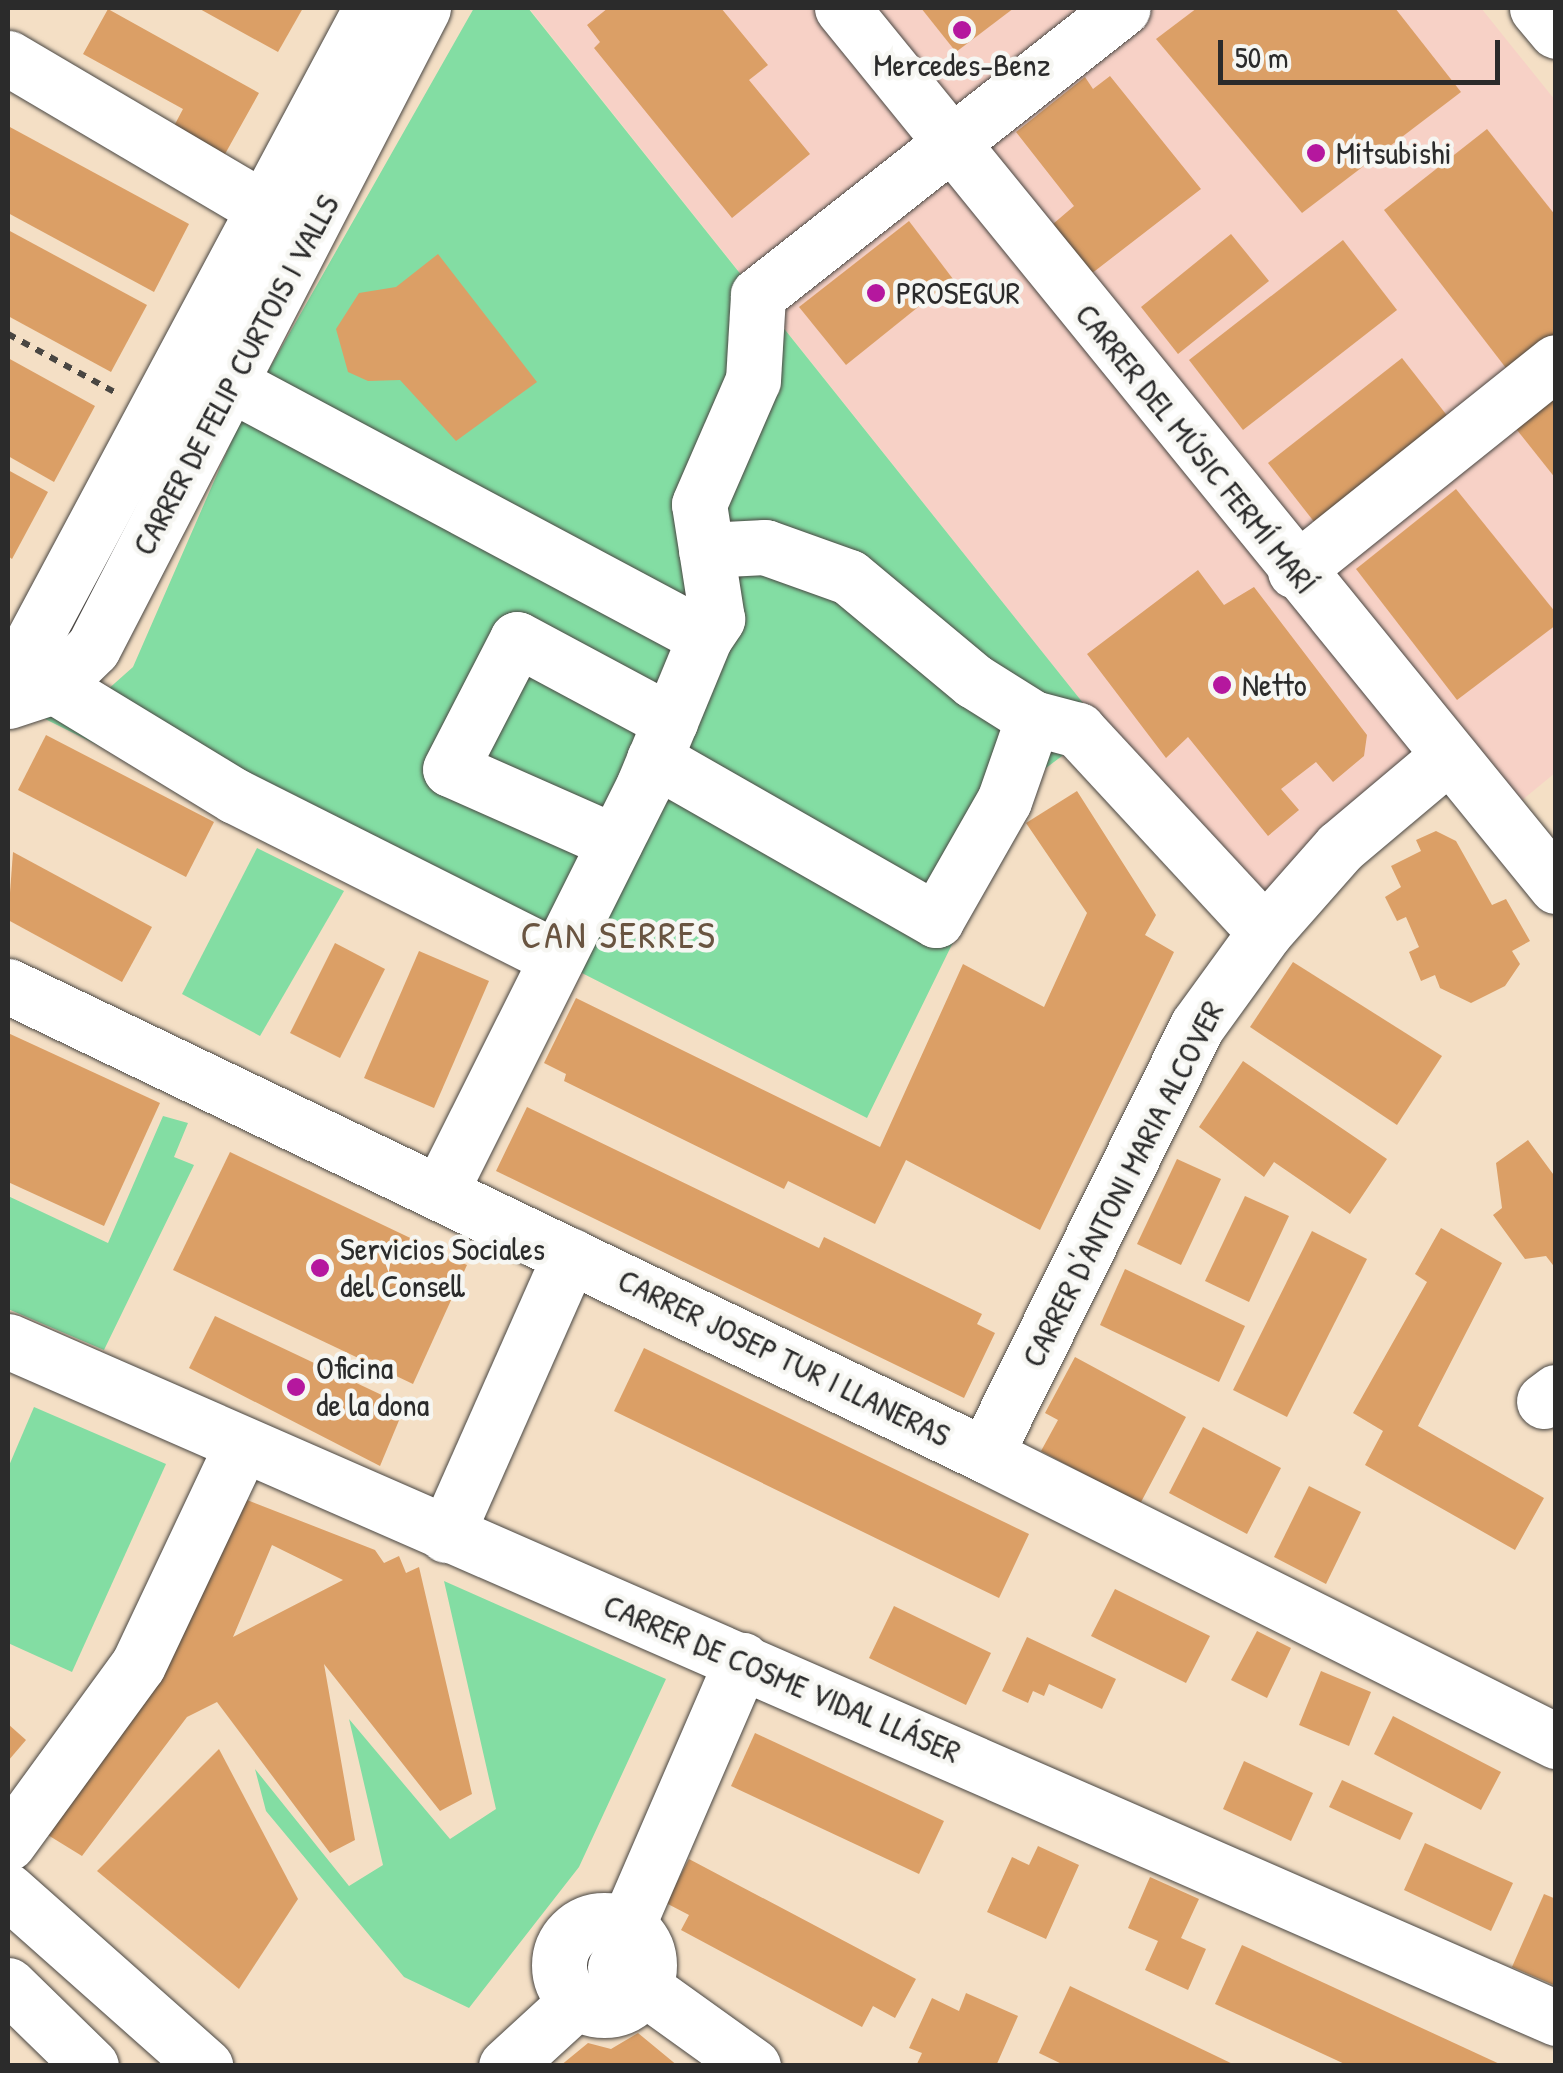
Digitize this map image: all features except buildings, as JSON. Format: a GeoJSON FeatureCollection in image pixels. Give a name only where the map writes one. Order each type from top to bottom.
{"type":"FeatureCollection","features":[{"type":"Feature","properties":{"kind":"street","name":"CARRER DE FELIP CURTOIS I VALLS"},"geometry":{"type":"LineString","coordinates":[[23,691],[153,413],[371,8]]}},
{"type":"Feature","properties":{"kind":"street","name":"CARRER DE FELIP CURTOIS I VALLS"},"geometry":{"type":"LineString","coordinates":[[23,691],[93,648],[233,385],[423,8]]}},
{"type":"Feature","properties":{"kind":"street","name":"CARRER DEL MÚSIC FERMÍ MARÍ"},"geometry":{"type":"LineString","coordinates":[[842,8],[950,147],[1556,886]]}},
{"type":"Feature","properties":{"kind":"street"},"geometry":{"type":"LineString","coordinates":[[440,1192],[615,842],[705,637],[717,619],[699,504],[753,380],[758,296],[1122,8]]}},
{"type":"Feature","properties":{"kind":"street"},"geometry":{"type":"LineString","coordinates":[[1537,8],[1556,30]]}},
{"type":"Feature","properties":{"kind":"street"},"geometry":{"type":"LineString","coordinates":[[8,58],[264,209]]}},
{"type":"Feature","properties":{"kind":"street"},"geometry":{"type":"LineString","coordinates":[[1295,570],[1556,362]]}},
{"type":"Feature","properties":{"kind":"street"},"geometry":{"type":"LineString","coordinates":[[233,385],[705,637]]}},
{"type":"Feature","properties":{"kind":"street"},"geometry":{"type":"LineString","coordinates":[[706,550],[765,547],[849,577],[974,681],[1055,724],[1265,932]]}},
{"type":"Feature","properties":{"kind":"street"},"geometry":{"type":"LineString","coordinates":[[615,842],[450,769],[517,639],[662,740],[936,920],[1004,801],[1055,724]]}},
{"type":"Feature","properties":{"kind":"street"},"geometry":{"type":"LineString","coordinates":[[23,691],[557,958]]}},
{"type":"Feature","properties":{"kind":"street","name":"CARRER D'ANTONI MARIA ALCOVER"},"geometry":{"type":"LineString","coordinates":[[985,1454],[1197,1026],[1265,932],[1340,847],[1448,756]]}},
{"type":"Feature","properties":{"kind":"street","name":"CARRER JOSEP TUR I LLANERAS"},"geometry":{"type":"LineString","coordinates":[[8,986],[985,1454],[1556,1741]]}},
{"type":"Feature","properties":{"kind":"street"},"geometry":{"type":"LineString","coordinates":[[446,1535],[570,1255]]}},
{"type":"Feature","properties":{"kind":"street","name":"CARRER DE COSME VIDAL LLÁSER"},"geometry":{"type":"LineString","coordinates":[[8,1341],[241,1447],[742,1660],[1556,2018]]}},
{"type":"Feature","properties":{"kind":"street"},"geometry":{"type":"LineString","coordinates":[[8,1843],[138,1665],[241,1447]]}},
{"type":"Feature","properties":{"kind":"street"},"geometry":{"type":"LineString","coordinates":[[506,2066],[616,1971],[742,1660]]}},
{"type":"Feature","properties":{"kind":"street"},"geometry":{"type":"LineString","coordinates":[[8,1891],[205,2066]]}},
{"type":"Feature","properties":{"kind":"street"},"geometry":{"type":"LineString","coordinates":[[616,1971],[753,2066]]}},
{"type":"Feature","properties":{"kind":"street"},"geometry":{"type":"LineString","coordinates":[[8,1985],[90,2066]]}},
{"type":"Feature","properties":{"kind":"path"},"geometry":{"type":"LineString","coordinates":[[8,334],[153,413]]}},
{"type":"Feature","properties":{"kind":"shaded area"},"geometry":{"type":"Polygon","coordinates":[[[529,8],[1481,8],[1555,100],[1555,773],[1521,801],[1454,716],[1260,895],[1095,718],[529,8]]]}},
{"type":"Feature","properties":{"kind":"green space"},"geometry":{"type":"Polygon","coordinates":[[[474,8],[528,8],[1095,718],[1074,747],[1034,777],[867,1118],[576,970],[528,959],[39,716],[106,691],[133,667],[242,417],[474,8]]]}},
{"type":"Feature","properties":{"kind":"green space"},"geometry":{"type":"Polygon","coordinates":[[[257,848],[344,891],[260,1036],[182,994],[257,848]]]}},
{"type":"Feature","properties":{"kind":"green space"},"geometry":{"type":"Polygon","coordinates":[[[163,1116],[188,1123],[174,1157],[194,1165],[104,1350],[8,1309],[8,1196],[108,1243],[163,1116]]]}},
{"type":"Feature","properties":{"kind":"green space"},"geometry":{"type":"Polygon","coordinates":[[[34,1407],[166,1464],[72,1672],[8,1643],[8,1468],[34,1407]]]}},
{"type":"Feature","properties":{"kind":"green space"},"geometry":{"type":"Polygon","coordinates":[[[444,1581],[666,1679],[579,1867],[469,2008],[404,1977],[266,1811],[255,1769],[349,1886],[383,1865],[349,1719],[450,1839],[496,1809],[444,1581]]]}},
{"type":"Feature","properties":{"kind":"place","name":"Mercedes-Benz"},"geometry":{"type":"Point","coordinates":[962,30]}},
{"type":"Feature","properties":{"kind":"place","name":"Mitsubishi"},"geometry":{"type":"Point","coordinates":[1316,153]}},
{"type":"Feature","properties":{"kind":"place","name":"PROSEGUR"},"geometry":{"type":"Point","coordinates":[876,293]}},
{"type":"Feature","properties":{"kind":"place","name":"Netto"},"geometry":{"type":"Point","coordinates":[1222,685]}},
{"type":"Feature","properties":{"kind":"place","name":"Servicios Sociales del Consell"},"geometry":{"type":"Point","coordinates":[320,1268]}},
{"type":"Feature","properties":{"kind":"place","name":"Oficina de la dona"},"geometry":{"type":"Point","coordinates":[296,1387]}},
{"type":"Feature","properties":{"kind":"district","name":"CAN SERRES"},"geometry":{"type":"Point","coordinates":[619,935]}}]}
